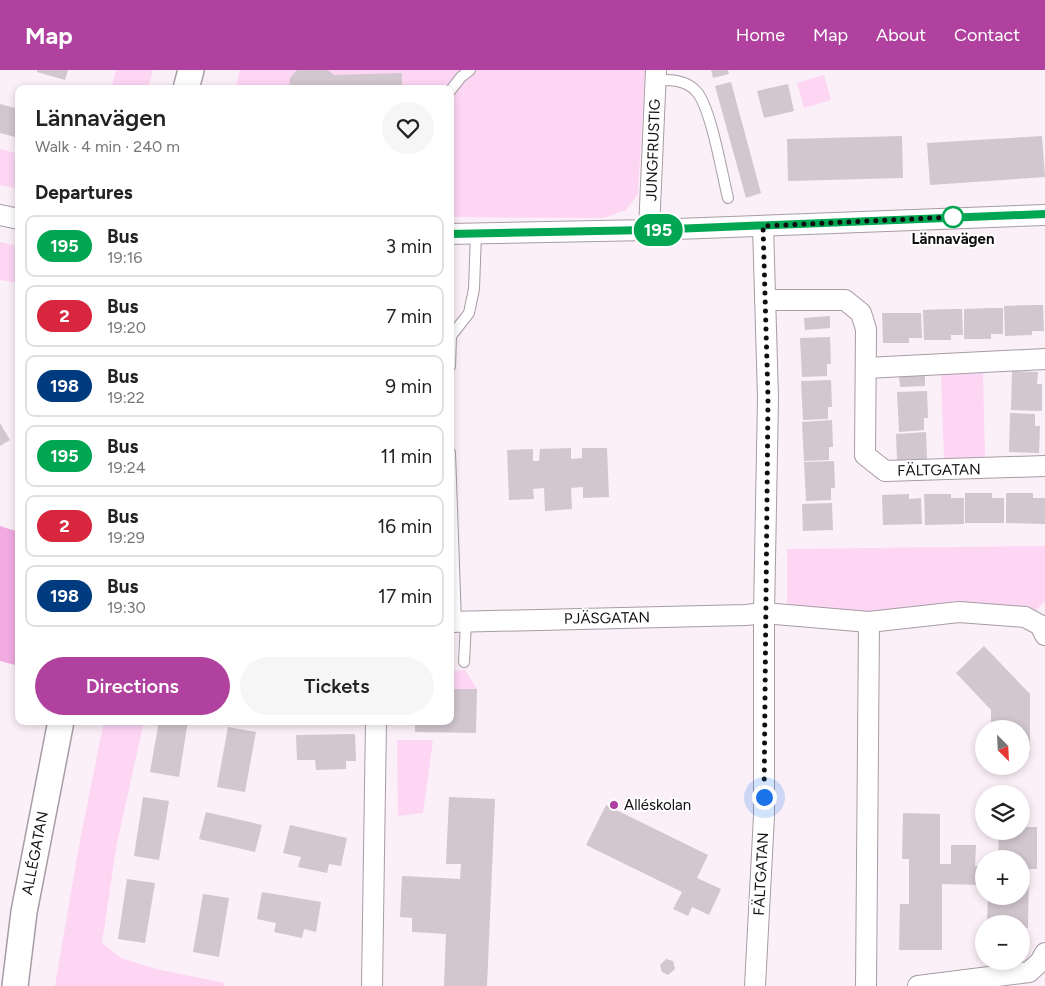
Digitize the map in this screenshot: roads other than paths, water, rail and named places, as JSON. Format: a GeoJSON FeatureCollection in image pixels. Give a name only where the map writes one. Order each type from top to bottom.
{"type":"FeatureCollection","features":[{"type":"Feature","properties":{"kind":"street"},"geometry":{"type":"LineString","coordinates":[[187,85],[191,70]]}},
{"type":"Feature","properties":{"kind":"street","name":"JUNGFRUSTIG"},"geometry":{"type":"LineString","coordinates":[[649,230],[656,75]]}},
{"type":"Feature","properties":{"kind":"street"},"geometry":{"type":"LineString","coordinates":[[454,234],[649,230],[1045,214]]}},
{"type":"Feature","properties":{"kind":"street"},"geometry":{"type":"LineString","coordinates":[[0,215],[15,218]]}},
{"type":"Feature","properties":{"kind":"street","name":"FÄLTGATAN"},"geometry":{"type":"LineString","coordinates":[[754,986],[764,816],[764,613],[768,398],[763,226]]}},
{"type":"Feature","properties":{"kind":"street","name":"FÄLTGATAN"},"geometry":{"type":"LineString","coordinates":[[766,300],[845,300],[862,313],[866,329],[865,454],[885,471],[1045,466]]}},
{"type":"Feature","properties":{"kind":"street"},"geometry":{"type":"LineString","coordinates":[[866,368],[1045,358]]}},
{"type":"Feature","properties":{"kind":"street"},"geometry":{"type":"LineString","coordinates":[[764,613],[869,622],[968,612],[1024,617],[1040,625],[1045,635]]}},
{"type":"Feature","properties":{"kind":"street","name":"PJÄSGATAN"},"geometry":{"type":"LineString","coordinates":[[457,622],[764,613]]}},
{"type":"Feature","properties":{"kind":"street"},"geometry":{"type":"LineString","coordinates":[[866,986],[869,622]]}},
{"type":"Feature","properties":{"kind":"street","name":"ALLÉGATAN"},"geometry":{"type":"LineString","coordinates":[[15,986],[24,912],[60,725]]}},
{"type":"Feature","properties":{"kind":"street"},"geometry":{"type":"LineString","coordinates":[[372,986],[376,725]]}},
{"type":"Feature","properties":{"kind":"street"},"geometry":{"type":"LineString","coordinates":[[918,986],[1029,972],[1040,962],[1045,953]]}},
{"type":"Feature","properties":{"kind":"lane"},"geometry":{"type":"LineString","coordinates":[[454,85],[460,77],[470,70]]}},
{"type":"Feature","properties":{"kind":"lane"},"geometry":{"type":"LineString","coordinates":[[656,75],[680,81],[695,90],[706,108],[728,198]]}},
{"type":"Feature","properties":{"kind":"lane"},"geometry":{"type":"LineString","coordinates":[[454,332],[469,313],[474,288],[476,233]]}},
{"type":"Feature","properties":{"kind":"lane"},"geometry":{"type":"LineString","coordinates":[[454,550],[457,622],[464,662]]}},
{"type":"Feature","properties":{"kind":"place","name":"Lännavägen"},"geometry":{"type":"Point","coordinates":[953,217]}},
{"type":"Feature","properties":{"kind":"place","name":"Alléskolan"},"geometry":{"type":"Point","coordinates":[614,805]}}]}
